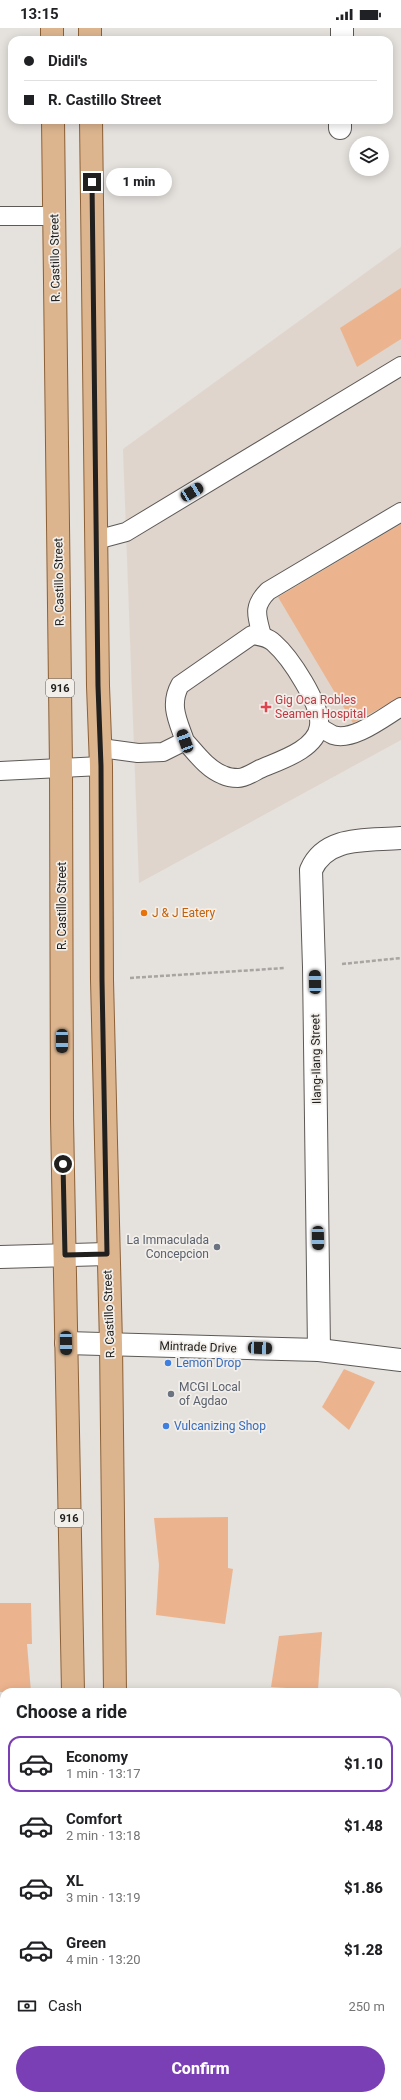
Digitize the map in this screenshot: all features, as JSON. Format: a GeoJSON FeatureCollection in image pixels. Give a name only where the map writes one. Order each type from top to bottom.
{"type":"FeatureCollection","features":[{"type":"Feature","properties":{"kind":"main road","name":"R. Castillo Street"},"geometry":{"type":"LineString","coordinates":[[53,124],[66,1343],[73,1688]]}},
{"type":"Feature","properties":{"kind":"main road","name":"R. Castillo Street"},"geometry":{"type":"LineString","coordinates":[[91,124],[98,686],[101,757],[102,980],[107,1254],[111,1344],[115,1688]]}},
{"type":"Feature","properties":{"kind":"street","name":"Ilang-Ilang Street"},"geometry":{"type":"LineString","coordinates":[[319,1350],[314,966],[311,870],[316,859],[325,850],[339,843],[401,838]]}},
{"type":"Feature","properties":{"kind":"street"},"geometry":{"type":"LineString","coordinates":[[0,1257],[107,1254]]}},
{"type":"Feature","properties":{"kind":"street","name":"Mintrade Drive"},"geometry":{"type":"LineString","coordinates":[[66,1343],[319,1350],[401,1360]]}},
{"type":"Feature","properties":{"kind":"lane"},"geometry":{"type":"LineString","coordinates":[[0,216],[55,216]]}},
{"type":"Feature","properties":{"kind":"lane"},"geometry":{"type":"LineString","coordinates":[[96,540],[126,532],[401,366]]}},
{"type":"Feature","properties":{"kind":"lane"},"geometry":{"type":"LineString","coordinates":[[262,636],[256,612],[260,598],[268,591],[401,512]]}},
{"type":"Feature","properties":{"kind":"lane"},"geometry":{"type":"LineString","coordinates":[[252,635],[262,636],[274,642],[284,653],[314,698],[320,727],[315,737],[296,754],[239,778],[223,775],[209,768],[185,741],[174,709],[175,694],[180,685],[244,639],[252,635]]}},
{"type":"Feature","properties":{"kind":"lane"},"geometry":{"type":"LineString","coordinates":[[320,727],[333,735],[344,737],[353,735],[401,707]]}},
{"type":"Feature","properties":{"kind":"lane"},"geometry":{"type":"LineString","coordinates":[[0,771],[61,768],[101,757],[163,752],[185,741]]}},
{"type":"Feature","properties":{"kind":"path"},"geometry":{"type":"LineString","coordinates":[[102,980],[314,966],[401,958]]}},
{"type":"Feature","properties":{"kind":"shaded area"},"geometry":{"type":"Polygon","coordinates":[[[401,247],[401,740],[139,883],[123,449],[401,247]]]}},
{"type":"Feature","properties":{"kind":"building"},"geometry":{"type":"Polygon","coordinates":[[[401,288],[401,339],[357,367],[340,328],[401,288]]]}},
{"type":"Feature","properties":{"kind":"building"},"geometry":{"type":"Polygon","coordinates":[[[401,524],[401,697],[353,723],[278,597],[401,524]]]}},
{"type":"Feature","properties":{"kind":"building"},"geometry":{"type":"Polygon","coordinates":[[[344,1369],[375,1382],[349,1430],[322,1407],[344,1369]]]}},
{"type":"Feature","properties":{"kind":"building"},"geometry":{"type":"Polygon","coordinates":[[[228,1517],[228,1568],[233,1569],[225,1624],[156,1615],[159,1565],[154,1518],[228,1517]]]}},
{"type":"Feature","properties":{"kind":"building"},"geometry":{"type":"Polygon","coordinates":[[[0,1603],[31,1603],[32,1644],[27,1644],[31,1688],[0,1688],[0,1603]]]}},
{"type":"Feature","properties":{"kind":"building"},"geometry":{"type":"Polygon","coordinates":[[[322,1632],[318,1688],[271,1687],[279,1636],[322,1632]]]}},
{"type":"Feature","properties":{"kind":"place","name":"Gig Oca Robles Seamen Hospital"},"geometry":{"type":"Point","coordinates":[266,707]}},
{"type":"Feature","properties":{"kind":"place","name":"J & J Eatery"},"geometry":{"type":"Point","coordinates":[144,913]}},
{"type":"Feature","properties":{"kind":"place","name":"La Immaculada Concepcion"},"geometry":{"type":"Point","coordinates":[217,1247]}},
{"type":"Feature","properties":{"kind":"place","name":"Lemon Drop"},"geometry":{"type":"Point","coordinates":[168,1363]}},
{"type":"Feature","properties":{"kind":"place","name":"MCGI Local of Agdao"},"geometry":{"type":"Point","coordinates":[171,1394]}},
{"type":"Feature","properties":{"kind":"place","name":"Vulcanizing Shop"},"geometry":{"type":"Point","coordinates":[166,1426]}},
{"type":"Feature","properties":{"kind":"route"},"geometry":{"type":"LineString","coordinates":[[63,1164],[65,1255],[107,1254],[92,182]]}}]}
